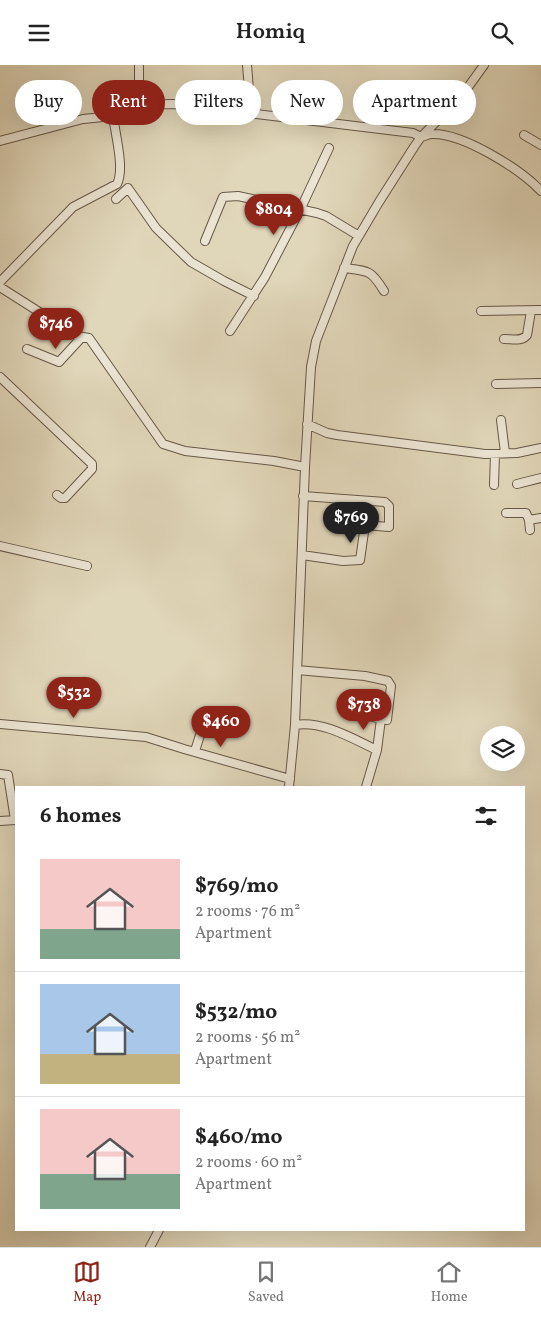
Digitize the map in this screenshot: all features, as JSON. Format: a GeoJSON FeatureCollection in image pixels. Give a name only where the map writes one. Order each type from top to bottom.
{"type":"FeatureCollection","features":[{"type":"Feature","properties":{"kind":"street"},"geometry":{"type":"LineString","coordinates":[[138,65],[138,80]]}},
{"type":"Feature","properties":{"kind":"street"},"geometry":{"type":"LineString","coordinates":[[247,65],[248,80]]}},
{"type":"Feature","properties":{"kind":"street"},"geometry":{"type":"LineString","coordinates":[[0,724],[146,737],[195,751],[289,783],[295,725],[304,467],[311,367],[316,341],[344,268],[359,236],[379,201],[421,137],[461,97],[484,65]]}},
{"type":"Feature","properties":{"kind":"street"},"geometry":{"type":"LineString","coordinates":[[261,116],[413,133],[421,137],[431,134],[460,140],[500,160],[533,183],[541,191]]}},
{"type":"Feature","properties":{"kind":"street"},"geometry":{"type":"LineString","coordinates":[[0,141],[92,118]]}},
{"type":"Feature","properties":{"kind":"street"},"geometry":{"type":"LineString","coordinates":[[0,282],[73,207],[117,184],[119,180],[119,166],[114,125]]}},
{"type":"Feature","properties":{"kind":"street"},"geometry":{"type":"LineString","coordinates":[[524,135],[541,145]]}},
{"type":"Feature","properties":{"kind":"street"},"geometry":{"type":"LineString","coordinates":[[230,331],[266,277],[329,148]]}},
{"type":"Feature","properties":{"kind":"street"},"geometry":{"type":"LineString","coordinates":[[533,183],[541,177]]}},
{"type":"Feature","properties":{"kind":"street"},"geometry":{"type":"LineString","coordinates":[[116,199],[128,188],[156,228],[192,261],[224,281],[254,296]]}},
{"type":"Feature","properties":{"kind":"street"},"geometry":{"type":"LineString","coordinates":[[205,241],[222,197],[238,196],[301,208],[326,216],[359,236]]}},
{"type":"Feature","properties":{"kind":"street"},"geometry":{"type":"LineString","coordinates":[[344,268],[368,271],[374,275],[384,291]]}},
{"type":"Feature","properties":{"kind":"street"},"geometry":{"type":"LineString","coordinates":[[0,287],[76,336],[90,338],[160,441],[167,447],[185,451],[274,461],[304,467]]}},
{"type":"Feature","properties":{"kind":"street"},"geometry":{"type":"LineString","coordinates":[[481,311],[541,311]]}},
{"type":"Feature","properties":{"kind":"street"},"geometry":{"type":"LineString","coordinates":[[504,339],[521,340],[525,338],[531,311]]}},
{"type":"Feature","properties":{"kind":"street"},"geometry":{"type":"LineString","coordinates":[[27,349],[59,362],[82,337]]}},
{"type":"Feature","properties":{"kind":"street"},"geometry":{"type":"LineString","coordinates":[[0,377],[92,464],[92,469],[65,498],[61,498],[58,495]]}},
{"type":"Feature","properties":{"kind":"street"},"geometry":{"type":"LineString","coordinates":[[496,384],[541,383]]}},
{"type":"Feature","properties":{"kind":"street"},"geometry":{"type":"LineString","coordinates":[[502,420],[505,453]]}},
{"type":"Feature","properties":{"kind":"street"},"geometry":{"type":"LineString","coordinates":[[307,424],[327,433],[337,435],[485,454],[541,449]]}},
{"type":"Feature","properties":{"kind":"street"},"geometry":{"type":"LineString","coordinates":[[494,454],[494,485]]}},
{"type":"Feature","properties":{"kind":"street"},"geometry":{"type":"LineString","coordinates":[[517,484],[541,478]]}},
{"type":"Feature","properties":{"kind":"street"},"geometry":{"type":"LineString","coordinates":[[302,555],[342,561],[360,559],[365,525],[388,527],[389,505],[386,502],[303,495]]}},
{"type":"Feature","properties":{"kind":"street"},"geometry":{"type":"LineString","coordinates":[[506,513],[526,513],[530,530]]}},
{"type":"Feature","properties":{"kind":"street"},"geometry":{"type":"LineString","coordinates":[[529,520],[541,518]]}},
{"type":"Feature","properties":{"kind":"street"},"geometry":{"type":"LineString","coordinates":[[0,546],[87,566]]}},
{"type":"Feature","properties":{"kind":"street"},"geometry":{"type":"LineString","coordinates":[[297,670],[365,676],[388,681],[391,686],[387,720],[344,710]]}},
{"type":"Feature","properties":{"kind":"street"},"geometry":{"type":"LineString","coordinates":[[366,786],[377,750],[381,719]]}},
{"type":"Feature","properties":{"kind":"street"},"geometry":{"type":"LineString","coordinates":[[295,725],[305,723],[326,728],[377,750]]}},
{"type":"Feature","properties":{"kind":"street"},"geometry":{"type":"LineString","coordinates":[[195,751],[200,735]]}},
{"type":"Feature","properties":{"kind":"street"},"geometry":{"type":"LineString","coordinates":[[0,774],[8,775],[15,814]]}},
{"type":"Feature","properties":{"kind":"street"},"geometry":{"type":"LineString","coordinates":[[0,821],[15,820]]}},
{"type":"Feature","properties":{"kind":"street"},"geometry":{"type":"LineString","coordinates":[[150,1247],[158,1231]]}}]}
